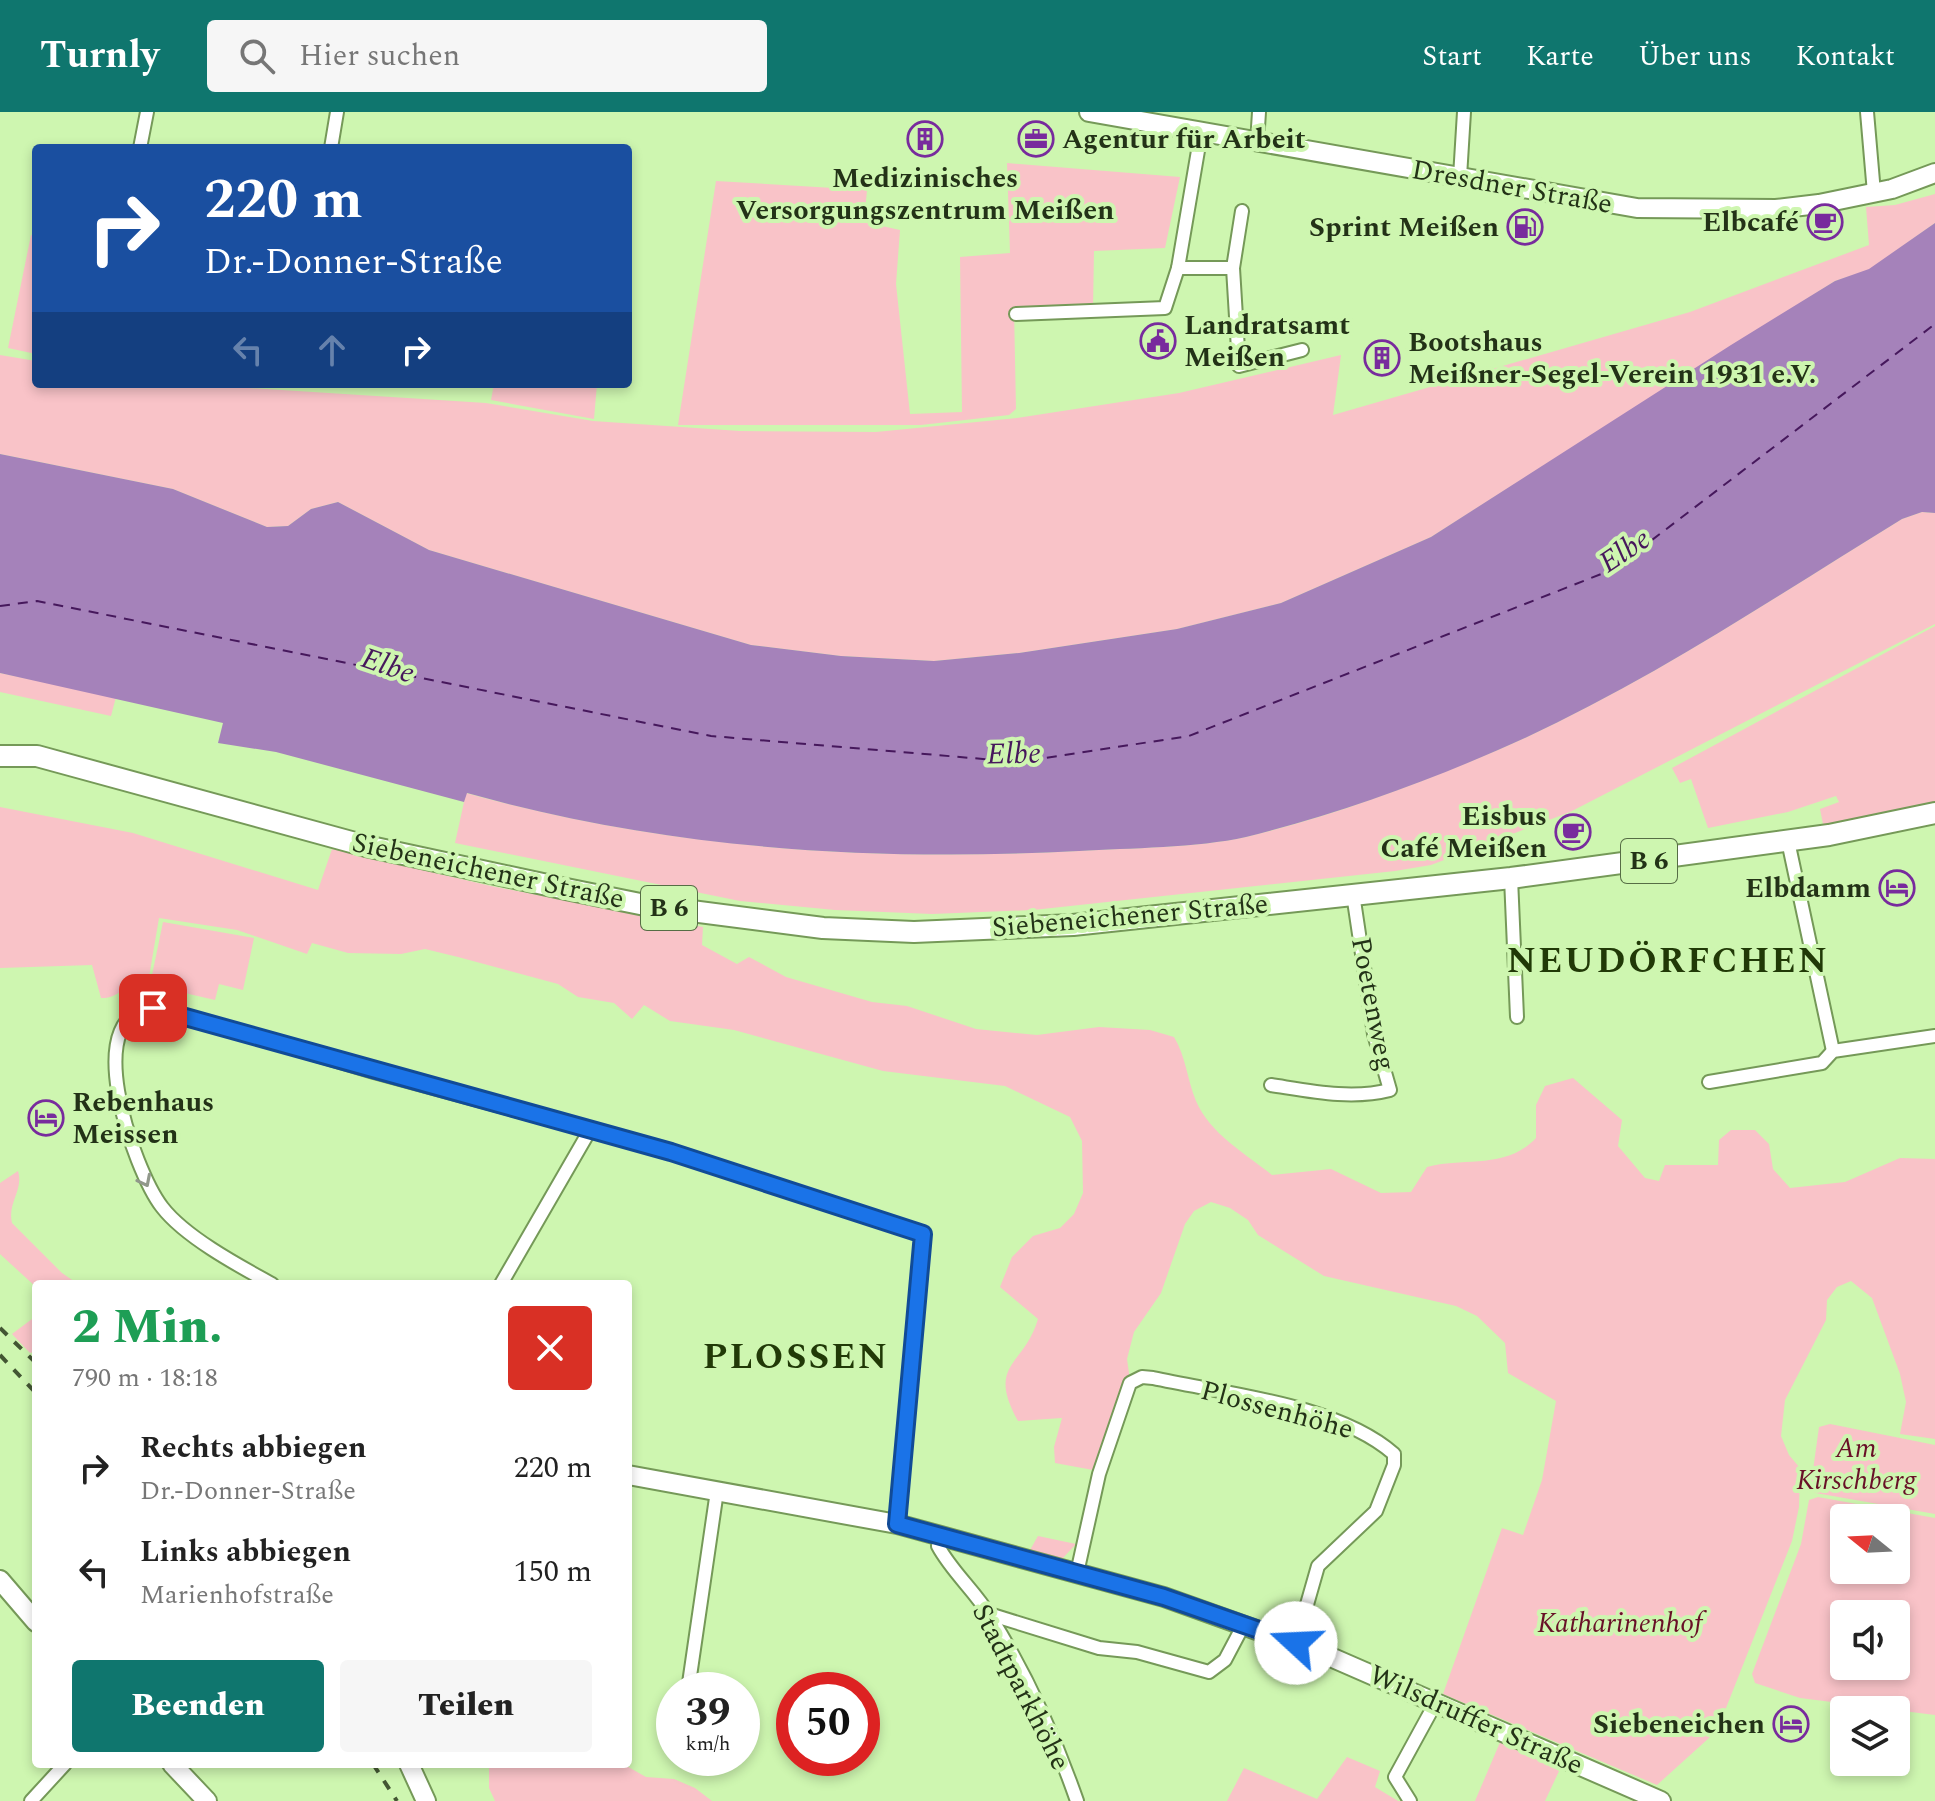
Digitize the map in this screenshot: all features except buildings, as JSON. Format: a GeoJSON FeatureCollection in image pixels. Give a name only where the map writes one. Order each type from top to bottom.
{"type":"FeatureCollection","features":[{"type":"Feature","properties":{"kind":"main road","name":"Dresdner Straße"},"geometry":{"type":"LineString","coordinates":[[1089,112],[1637,208],[1776,209],[1874,193],[1935,173]]}},
{"type":"Feature","properties":{"kind":"main road","name":"Siebeneichener Straße"},"geometry":{"type":"LineString","coordinates":[[0,756],[37,756],[287,825],[502,877],[645,905],[823,928],[989,931],[1159,916],[1511,878],[1863,830],[1935,813]]}},
{"type":"Feature","properties":{"kind":"main road","name":"Wilsdruffer Straße"},"geometry":{"type":"LineString","coordinates":[[632,1476],[897,1524],[1077,1573],[1244,1624],[1436,1702],[1661,1801]]}},
{"type":"Feature","properties":{"kind":"main road"},"geometry":{"type":"LineString","coordinates":[[0,1580],[32,1617]]}},
{"type":"Feature","properties":{"kind":"main road"},"geometry":{"type":"LineString","coordinates":[[176,1768],[207,1801]]}},
{"type":"Feature","properties":{"kind":"main road"},"geometry":{"type":"LineString","coordinates":[[411,1768],[426,1801]]}},
{"type":"Feature","properties":{"kind":"street"},"geometry":{"type":"LineString","coordinates":[[141,144],[147,112]]}},
{"type":"Feature","properties":{"kind":"street"},"geometry":{"type":"LineString","coordinates":[[332,144],[337,112]]}},
{"type":"Feature","properties":{"kind":"street"},"geometry":{"type":"LineString","coordinates":[[1257,143],[1259,112]]}},
{"type":"Feature","properties":{"kind":"street"},"geometry":{"type":"LineString","coordinates":[[1460,177],[1464,112]]}},
{"type":"Feature","properties":{"kind":"street"},"geometry":{"type":"LineString","coordinates":[[1867,112],[1874,193]]}},
{"type":"Feature","properties":{"kind":"street"},"geometry":{"type":"LineString","coordinates":[[1016,314],[1165,308],[1178,268],[1201,133]]}},
{"type":"Feature","properties":{"kind":"street"},"geometry":{"type":"LineString","coordinates":[[1242,211],[1233,268],[1239,366],[1302,350]]}},
{"type":"Feature","properties":{"kind":"street"},"geometry":{"type":"LineString","coordinates":[[1178,268],[1233,268]]}},
{"type":"Feature","properties":{"kind":"street"},"geometry":{"type":"LineString","coordinates":[[1788,841],[1833,1051]]}},
{"type":"Feature","properties":{"kind":"street"},"geometry":{"type":"LineString","coordinates":[[1511,878],[1517,1017]]}},
{"type":"Feature","properties":{"kind":"street","name":"Poetenweg"},"geometry":{"type":"LineString","coordinates":[[1271,1085],[1325,1094],[1373,1095],[1390,1090],[1374,1034],[1353,894]]}},
{"type":"Feature","properties":{"kind":"street"},"geometry":{"type":"LineString","coordinates":[[264,1280],[238,1266],[164,1211],[145,1184],[130,1143],[114,1051],[123,1023],[144,1010],[162,1009],[686,1157],[923,1234],[897,1524]]}},
{"type":"Feature","properties":{"kind":"street"},"geometry":{"type":"LineString","coordinates":[[1709,1082],[1822,1063],[1833,1051],[1935,1036]]}},
{"type":"Feature","properties":{"kind":"street"},"geometry":{"type":"LineString","coordinates":[[503,1280],[590,1130]]}},
{"type":"Feature","properties":{"kind":"street","name":"Plossenhöhe"},"geometry":{"type":"LineString","coordinates":[[1077,1573],[1099,1474],[1130,1383],[1142,1377],[1153,1378],[1262,1402],[1350,1426],[1376,1439],[1394,1454],[1394,1465],[1376,1511],[1318,1566],[1296,1643]]}},
{"type":"Feature","properties":{"kind":"street"},"geometry":{"type":"LineString","coordinates":[[691,1672],[717,1491]]}},
{"type":"Feature","properties":{"kind":"street","name":"Stadtparkhöhe"},"geometry":{"type":"LineString","coordinates":[[940,1535],[938,1546],[945,1560],[989,1614],[1056,1746],[1077,1801]]}},
{"type":"Feature","properties":{"kind":"street"},"geometry":{"type":"LineString","coordinates":[[989,1614],[1099,1648],[1137,1652],[1209,1672],[1225,1660],[1244,1624]]}},
{"type":"Feature","properties":{"kind":"street"},"geometry":{"type":"LineString","coordinates":[[1410,1801],[1395,1777],[1436,1702]]}},
{"type":"Feature","properties":{"kind":"street"},"geometry":{"type":"LineString","coordinates":[[32,1799],[61,1768]]}},
{"type":"Feature","properties":{"kind":"green space"},"geometry":{"type":"Polygon","coordinates":[[[1007,163],[1180,177],[1165,248],[1094,251],[1093,308],[1014,309],[1016,409],[1009,415],[921,425],[678,425],[716,181],[867,190],[864,222],[900,230],[896,284],[910,414],[962,412],[960,257],[1010,253],[1007,163]]]}},
{"type":"Feature","properties":{"kind":"green space"},"geometry":{"type":"Polygon","coordinates":[[[1935,194],[1935,223],[1869,270],[1835,281],[1431,537],[1281,603],[1177,629],[1019,653],[934,661],[841,656],[751,645],[429,550],[338,502],[311,509],[288,526],[267,527],[173,489],[0,454],[0,355],[32,360],[32,388],[248,388],[486,403],[593,421],[740,431],[876,432],[1017,418],[1179,393],[1341,355],[1333,415],[1690,312],[1869,245],[1866,207],[1895,205],[1935,194]]]}},
{"type":"Feature","properties":{"kind":"green space"},"geometry":{"type":"Polygon","coordinates":[[[31,235],[32,235],[32,353],[8,348],[31,235]]]}},
{"type":"Feature","properties":{"kind":"green space"},"geometry":{"type":"Polygon","coordinates":[[[493,388],[597,388],[594,419],[491,400],[493,388]]]}},
{"type":"Feature","properties":{"kind":"green space"},"geometry":{"type":"Polygon","coordinates":[[[1922,512],[1935,513],[1935,624],[1570,812],[1431,865],[1033,910],[932,914],[835,910],[740,901],[455,843],[466,793],[541,812],[694,839],[847,852],[1002,854],[1163,847],[1246,837],[1342,810],[1406,787],[1551,726],[1654,671],[1902,519],[1922,512]]]}},
{"type":"Feature","properties":{"kind":"green space"},"geometry":{"type":"Polygon","coordinates":[[[1935,626],[1935,803],[1824,829],[1820,809],[1839,802],[1836,796],[1788,812],[1708,828],[1691,779],[1680,783],[1672,768],[1935,626]]]}},
{"type":"Feature","properties":{"kind":"green space"},"geometry":{"type":"Polygon","coordinates":[[[0,673],[116,697],[111,716],[0,692],[0,673]]]}},
{"type":"Feature","properties":{"kind":"green space","name":"Katharinenhof"},"geometry":{"type":"Polygon","coordinates":[[[0,807],[133,833],[318,890],[332,849],[491,886],[703,927],[702,945],[737,964],[749,957],[786,977],[872,1002],[907,1006],[976,1029],[1037,1035],[1099,1027],[1150,1030],[1174,1037],[1196,1101],[1210,1124],[1272,1175],[1331,1169],[1381,1193],[1411,1192],[1427,1167],[1498,1159],[1524,1148],[1536,1138],[1536,1105],[1545,1086],[1573,1078],[1622,1120],[1618,1146],[1645,1178],[1659,1181],[1665,1165],[1718,1165],[1719,1140],[1731,1130],[1755,1130],[1769,1144],[1773,1169],[1790,1188],[1845,1182],[1900,1158],[1935,1159],[1935,1439],[1900,1434],[1906,1402],[1900,1374],[1872,1298],[1851,1281],[1837,1287],[1827,1300],[1826,1320],[1785,1400],[1781,1436],[1789,1455],[1800,1468],[1799,1507],[1792,1541],[1726,1708],[1709,1738],[1657,1785],[1443,1694],[1502,1528],[1523,1535],[1542,1480],[1556,1401],[1508,1373],[1505,1343],[1477,1316],[1456,1306],[1324,1276],[1258,1235],[1248,1220],[1230,1208],[1211,1202],[1194,1211],[1185,1224],[1161,1293],[1134,1332],[1127,1359],[1130,1380],[1093,1470],[1055,1463],[1054,1447],[1062,1418],[1018,1421],[1006,1387],[1011,1366],[1032,1335],[1038,1319],[1000,1287],[1012,1257],[1033,1236],[1060,1228],[1074,1214],[1083,1193],[1082,1141],[1070,1117],[1005,1086],[883,1071],[734,1030],[670,1021],[644,1005],[632,1019],[614,1003],[578,997],[558,984],[425,949],[401,954],[348,953],[312,943],[307,954],[237,930],[159,918],[148,983],[134,984],[113,996],[101,998],[92,965],[0,968],[0,807]]]}},
{"type":"Feature","properties":{"kind":"green space"},"geometry":{"type":"Polygon","coordinates":[[[163,922],[254,938],[243,990],[219,984],[215,1000],[150,985],[163,922]]]}},
{"type":"Feature","properties":{"kind":"green space"},"geometry":{"type":"Polygon","coordinates":[[[18,1171],[19,1184],[12,1209],[12,1223],[72,1280],[32,1280],[32,1283],[0,1254],[0,1183],[18,1171]]]}},
{"type":"Feature","properties":{"kind":"green space"},"geometry":{"type":"Polygon","coordinates":[[[32,1319],[32,1352],[30,1353],[12,1334],[32,1319]]]}},
{"type":"Feature","properties":{"kind":"green space","name":"Am Kirschberg"},"geometry":{"type":"Polygon","coordinates":[[[1830,1424],[1935,1445],[1935,1514],[1910,1510],[1910,1504],[1878,1504],[1810,1492],[1819,1427],[1830,1424]]]}},
{"type":"Feature","properties":{"kind":"green space"},"geometry":{"type":"Polygon","coordinates":[[[1818,1497],[1857,1504],[1830,1504],[1830,1584],[1910,1584],[1910,1514],[1935,1518],[1935,1715],[1910,1712],[1910,1696],[1830,1696],[1830,1702],[1800,1698],[1755,1683],[1752,1674],[1801,1544],[1809,1500],[1818,1497]]]}},
{"type":"Feature","properties":{"kind":"green space"},"geometry":{"type":"Polygon","coordinates":[[[1038,1536],[1076,1544],[1061,1560],[1030,1550],[1038,1536]]]}},
{"type":"Feature","properties":{"kind":"green space"},"geometry":{"type":"Polygon","coordinates":[[[1501,1740],[1560,1769],[1545,1801],[1475,1801],[1501,1740]]]}},
{"type":"Feature","properties":{"kind":"green space"},"geometry":{"type":"Polygon","coordinates":[[[1347,1757],[1380,1771],[1375,1787],[1398,1801],[1227,1801],[1244,1768],[1317,1799],[1347,1757]]]}},
{"type":"Feature","properties":{"kind":"green space"},"geometry":{"type":"Polygon","coordinates":[[[489,1768],[630,1768],[646,1777],[674,1779],[695,1788],[712,1801],[495,1801],[489,1788],[489,1768]]]}},
{"type":"Feature","properties":{"kind":"water","name":"Elbe"},"geometry":{"type":"Polygon","coordinates":[[[1935,223],[1935,513],[1922,512],[1902,519],[1704,642],[1551,726],[1406,787],[1246,837],[1163,847],[1002,854],[847,852],[694,839],[542,812],[467,793],[464,802],[276,752],[218,743],[223,723],[0,673],[0,454],[173,489],[267,527],[288,526],[311,509],[338,502],[429,550],[751,645],[841,656],[934,661],[1019,653],[1177,629],[1281,603],[1431,537],[1731,345],[1835,281],[1869,269],[1935,223]]]}},
{"type":"Feature","properties":{"kind":"ferry route"},"geometry":{"type":"LineString","coordinates":[[0,606],[37,601],[711,736],[1019,762],[1189,736],[1614,569],[1935,324]]}},
{"type":"Feature","properties":{"kind":"railway"},"geometry":{"type":"LineString","coordinates":[[0,1328],[32,1359]]}},
{"type":"Feature","properties":{"kind":"railway"},"geometry":{"type":"LineString","coordinates":[[0,1355],[32,1389]]}},
{"type":"Feature","properties":{"kind":"railway"},"geometry":{"type":"LineString","coordinates":[[376,1768],[397,1801]]}},
{"type":"Feature","properties":{"kind":"place","name":"Medizinisches Versorgungszentrum Meißen"},"geometry":{"type":"Point","coordinates":[925,139]}},
{"type":"Feature","properties":{"kind":"place","name":"Agentur für Arbeit"},"geometry":{"type":"Point","coordinates":[1036,139]}},
{"type":"Feature","properties":{"kind":"place","name":"Elbcafé"},"geometry":{"type":"Point","coordinates":[1825,222]}},
{"type":"Feature","properties":{"kind":"place","name":"Sprint Meißen"},"geometry":{"type":"Point","coordinates":[1525,227]}},
{"type":"Feature","properties":{"kind":"place","name":"Landratsamt Meißen"},"geometry":{"type":"Point","coordinates":[1158,341]}},
{"type":"Feature","properties":{"kind":"place","name":"Bootshaus Meißner-Segel-Verein 1931 e.V."},"geometry":{"type":"Point","coordinates":[1382,358]}},
{"type":"Feature","properties":{"kind":"place","name":"Eisbus Café Meißen"},"geometry":{"type":"Point","coordinates":[1573,832]}},
{"type":"Feature","properties":{"kind":"place","name":"Elbdamm"},"geometry":{"type":"Point","coordinates":[1897,888]}},
{"type":"Feature","properties":{"kind":"place","name":"Rebenhaus Meissen"},"geometry":{"type":"Point","coordinates":[46,1118]}},
{"type":"Feature","properties":{"kind":"place","name":"Siebeneichen"},"geometry":{"type":"Point","coordinates":[1791,1724]}},
{"type":"Feature","properties":{"kind":"district","name":"NEUDÖRFCHEN"},"geometry":{"type":"Point","coordinates":[1668,961]}},
{"type":"Feature","properties":{"kind":"district","name":"PLOSSEN"},"geometry":{"type":"Point","coordinates":[796,1357]}},
{"type":"Feature","properties":{"kind":"route"},"geometry":{"type":"LineString","coordinates":[[153,1008],[374,1072],[671,1152],[904,1225],[923,1234],[897,1524],[1164,1597],[1296,1643]]}}]}
